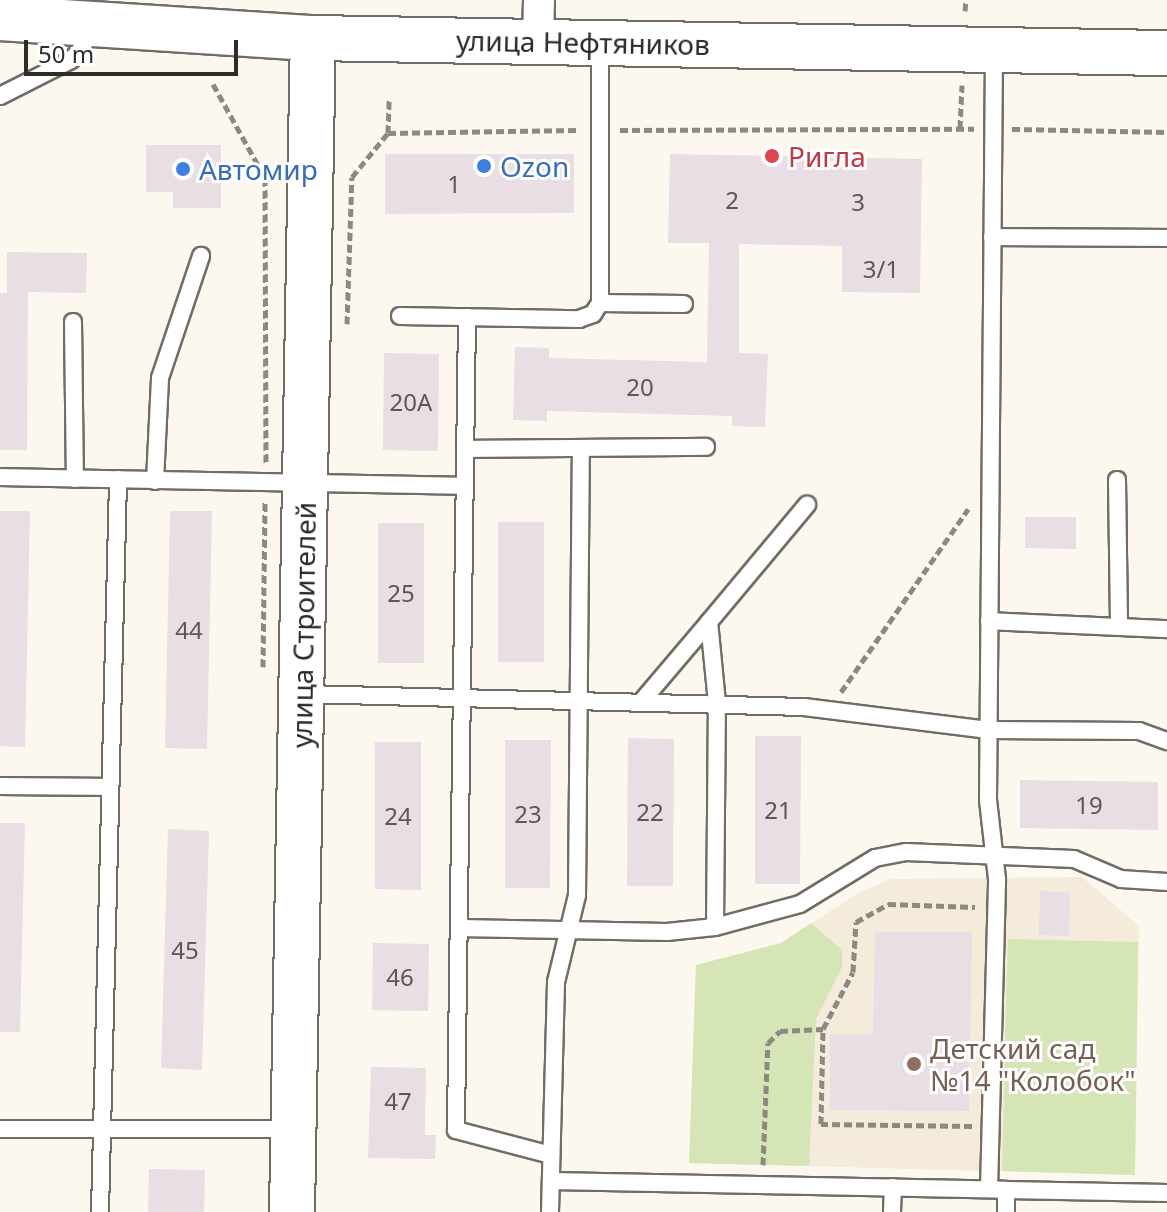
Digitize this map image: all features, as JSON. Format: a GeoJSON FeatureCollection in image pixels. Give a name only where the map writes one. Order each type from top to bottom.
{"type":"FeatureCollection","features":[{"type":"Feature","properties":{"kind":"main road","name":"улица Нефтяников"},"geometry":{"type":"LineString","coordinates":[[0,18],[313,38],[538,21],[600,42],[1167,53]]}},
{"type":"Feature","properties":{"kind":"main road","name":"улица Строителей"},"geometry":{"type":"LineString","coordinates":[[292,1212],[303,694],[286,482],[313,38]]}},
{"type":"Feature","properties":{"kind":"lane"},"geometry":{"type":"LineString","coordinates":[[0,96],[71,60],[83,47],[89,23]]}},
{"type":"Feature","properties":{"kind":"lane"},"geometry":{"type":"LineString","coordinates":[[400,316],[579,319],[593,314],[600,303],[600,42]]}},
{"type":"Feature","properties":{"kind":"lane"},"geometry":{"type":"LineString","coordinates":[[994,50],[988,800],[996,853],[996,908],[990,1126],[998,1190],[1006,1212]]}},
{"type":"Feature","properties":{"kind":"lane"},"geometry":{"type":"LineString","coordinates":[[992,237],[1167,238]]}},
{"type":"Feature","properties":{"kind":"lane"},"geometry":{"type":"LineString","coordinates":[[155,481],[160,378],[201,256]]}},
{"type":"Feature","properties":{"kind":"lane"},"geometry":{"type":"LineString","coordinates":[[600,303],[684,304]]}},
{"type":"Feature","properties":{"kind":"lane"},"geometry":{"type":"LineString","coordinates":[[467,317],[456,1130],[551,1155]]}},
{"type":"Feature","properties":{"kind":"lane"},"geometry":{"type":"LineString","coordinates":[[73,322],[75,479]]}},
{"type":"Feature","properties":{"kind":"lane"},"geometry":{"type":"LineString","coordinates":[[465,449],[706,447]]}},
{"type":"Feature","properties":{"kind":"lane"},"geometry":{"type":"LineString","coordinates":[[550,1212],[556,982],[577,895],[581,448]]}},
{"type":"Feature","properties":{"kind":"lane"},"geometry":{"type":"LineString","coordinates":[[0,477],[465,486]]}},
{"type":"Feature","properties":{"kind":"lane"},"geometry":{"type":"LineString","coordinates":[[100,1212],[118,479]]}},
{"type":"Feature","properties":{"kind":"lane"},"geometry":{"type":"LineString","coordinates":[[1117,480],[1119,627]]}},
{"type":"Feature","properties":{"kind":"lane"},"geometry":{"type":"LineString","coordinates":[[642,701],[807,505]]}},
{"type":"Feature","properties":{"kind":"lane"},"geometry":{"type":"LineString","coordinates":[[989,621],[1167,629]]}},
{"type":"Feature","properties":{"kind":"lane"},"geometry":{"type":"LineString","coordinates":[[709,622],[717,703],[715,927]]}},
{"type":"Feature","properties":{"kind":"lane"},"geometry":{"type":"LineString","coordinates":[[303,694],[717,703],[830,709],[989,730],[1139,731],[1167,741]]}},
{"type":"Feature","properties":{"kind":"lane"},"geometry":{"type":"LineString","coordinates":[[0,786],[110,787]]}},
{"type":"Feature","properties":{"kind":"lane"},"geometry":{"type":"LineString","coordinates":[[459,928],[667,932],[715,927],[800,904],[888,854],[996,853],[1074,859],[1121,879],[1167,882]]}},
{"type":"Feature","properties":{"kind":"lane"},"geometry":{"type":"LineString","coordinates":[[0,1129],[293,1129]]}},
{"type":"Feature","properties":{"kind":"lane"},"geometry":{"type":"LineString","coordinates":[[551,1181],[1167,1193]]}},
{"type":"Feature","properties":{"kind":"lane"},"geometry":{"type":"LineString","coordinates":[[892,1212],[893,1187]]}},
{"type":"Feature","properties":{"kind":"path"},"geometry":{"type":"LineString","coordinates":[[965,11],[966,0]]}},
{"type":"Feature","properties":{"kind":"path"},"geometry":{"type":"LineString","coordinates":[[213,84],[265,178],[286,482],[265,505]]}},
{"type":"Feature","properties":{"kind":"path"},"geometry":{"type":"LineString","coordinates":[[960,128],[962,85]]}},
{"type":"Feature","properties":{"kind":"path"},"geometry":{"type":"LineString","coordinates":[[388,133],[389,98]]}},
{"type":"Feature","properties":{"kind":"path"},"geometry":{"type":"LineString","coordinates":[[830,709],[990,477]]}},
{"type":"Feature","properties":{"kind":"path"},"geometry":{"type":"LineString","coordinates":[[990,1126],[821,1124],[823,1029],[853,972],[853,932],[863,914],[888,904],[996,908]]}},
{"type":"Feature","properties":{"kind":"path"},"geometry":{"type":"LineString","coordinates":[[762,1185],[768,1043],[780,1031],[823,1029]]}},
{"type":"Feature","properties":{"kind":"shaded area","name":"Детский сад №14 \"Колобок\""},"geometry":{"type":"Polygon","coordinates":[[[1082,877],[1139,926],[1135,1175],[689,1163],[696,965],[781,943],[858,893],[891,879],[1082,877]]]}},
{"type":"Feature","properties":{"kind":"green space"},"geometry":{"type":"Polygon","coordinates":[[[811,923],[842,950],[842,967],[816,1019],[809,1166],[689,1163],[696,965],[781,943],[811,923]]]}},
{"type":"Feature","properties":{"kind":"green space"},"geometry":{"type":"Polygon","coordinates":[[[1008,939],[1138,942],[1135,1175],[1002,1171],[1008,939]]]}},
{"type":"Feature","properties":{"kind":"building","name":"Автомир"},"geometry":{"type":"Polygon","coordinates":[[[146,145],[221,145],[221,208],[173,208],[173,192],[146,192],[146,145]]]}},
{"type":"Feature","properties":{"kind":"building"},"geometry":{"type":"Polygon","coordinates":[[[385,154],[574,154],[574,213],[385,214],[385,154]]]}},
{"type":"Feature","properties":{"kind":"building"},"geometry":{"type":"Polygon","coordinates":[[[670,154],[922,159],[920,293],[842,292],[842,246],[739,244],[739,353],[768,354],[765,427],[732,426],[732,416],[547,411],[547,421],[513,420],[515,347],[549,348],[549,358],[707,362],[709,243],[668,243],[670,154]]]}},
{"type":"Feature","properties":{"kind":"building"},"geometry":{"type":"Polygon","coordinates":[[[7,252],[87,253],[86,293],[28,292],[27,450],[0,450],[0,293],[7,293],[7,252]]]}},
{"type":"Feature","properties":{"kind":"building"},"geometry":{"type":"Polygon","coordinates":[[[384,353],[439,354],[438,451],[383,450],[384,353]]]}},
{"type":"Feature","properties":{"kind":"building"},"geometry":{"type":"Polygon","coordinates":[[[0,511],[30,511],[25,747],[0,746],[0,511]]]}},
{"type":"Feature","properties":{"kind":"building"},"geometry":{"type":"Polygon","coordinates":[[[170,511],[212,511],[207,749],[165,748],[170,511]]]}},
{"type":"Feature","properties":{"kind":"building"},"geometry":{"type":"Polygon","coordinates":[[[1025,517],[1076,517],[1076,549],[1025,548],[1025,517]]]}},
{"type":"Feature","properties":{"kind":"building"},"geometry":{"type":"Polygon","coordinates":[[[498,522],[544,522],[544,662],[498,662],[498,522]]]}},
{"type":"Feature","properties":{"kind":"building"},"geometry":{"type":"Polygon","coordinates":[[[378,523],[424,523],[424,663],[378,663],[378,523]]]}},
{"type":"Feature","properties":{"kind":"building"},"geometry":{"type":"Polygon","coordinates":[[[755,736],[801,736],[800,884],[755,884],[755,736]]]}},
{"type":"Feature","properties":{"kind":"building"},"geometry":{"type":"Polygon","coordinates":[[[628,738],[674,739],[673,886],[627,886],[628,738]]]}},
{"type":"Feature","properties":{"kind":"building"},"geometry":{"type":"Polygon","coordinates":[[[505,740],[551,740],[550,888],[505,888],[505,740]]]}},
{"type":"Feature","properties":{"kind":"building"},"geometry":{"type":"Polygon","coordinates":[[[375,742],[421,742],[421,890],[375,889],[375,742]]]}},
{"type":"Feature","properties":{"kind":"building"},"geometry":{"type":"Polygon","coordinates":[[[1020,780],[1158,782],[1158,830],[1020,828],[1020,780]]]}},
{"type":"Feature","properties":{"kind":"building"},"geometry":{"type":"Polygon","coordinates":[[[0,823],[25,823],[20,1032],[0,1032],[0,823]]]}},
{"type":"Feature","properties":{"kind":"building"},"geometry":{"type":"Polygon","coordinates":[[[168,829],[209,831],[202,1070],[161,1068],[168,829]]]}},
{"type":"Feature","properties":{"kind":"building"},"geometry":{"type":"Polygon","coordinates":[[[1040,891],[1070,893],[1069,936],[1039,935],[1040,891]]]}},
{"type":"Feature","properties":{"kind":"building"},"geometry":{"type":"Polygon","coordinates":[[[875,932],[972,932],[969,1111],[830,1110],[830,1034],[873,1035],[875,932]]]}},
{"type":"Feature","properties":{"kind":"building"},"geometry":{"type":"Polygon","coordinates":[[[373,943],[429,944],[428,1011],[372,1010],[373,943]]]}},
{"type":"Feature","properties":{"kind":"building"},"geometry":{"type":"Polygon","coordinates":[[[371,1067],[426,1068],[425,1135],[436,1135],[435,1159],[368,1158],[371,1067]]]}},
{"type":"Feature","properties":{"kind":"building"},"geometry":{"type":"Polygon","coordinates":[[[149,1169],[205,1170],[204,1212],[148,1212],[149,1169]]]}},
{"type":"Feature","properties":{"kind":"place","name":"Ригла"},"geometry":{"type":"Point","coordinates":[772,156]}},
{"type":"Feature","properties":{"kind":"place","name":"Ozon"},"geometry":{"type":"Point","coordinates":[484,166]}},
{"type":"Feature","properties":{"kind":"place","name":"Автомир"},"geometry":{"type":"Point","coordinates":[183,169]}},
{"type":"Feature","properties":{"kind":"place","name":"Детский сад №14 \"Колобок\""},"geometry":{"type":"Point","coordinates":[914,1064]}}]}
